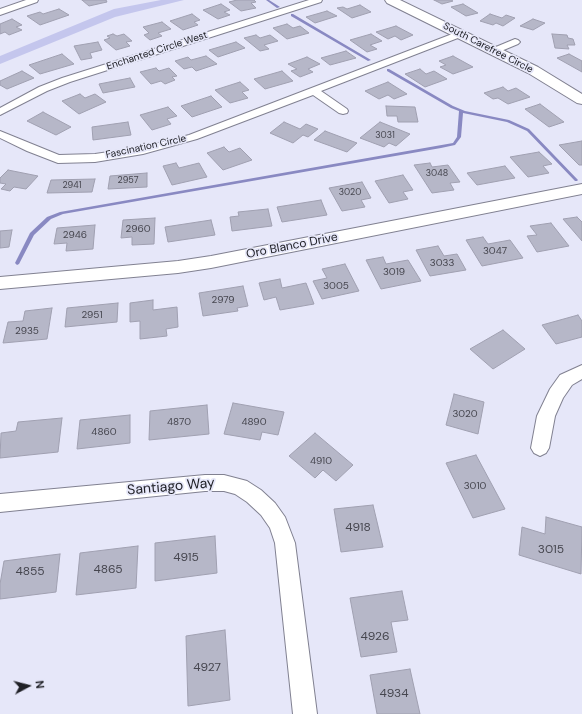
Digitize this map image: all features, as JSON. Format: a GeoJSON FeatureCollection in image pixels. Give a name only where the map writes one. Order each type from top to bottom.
{"type":"FeatureCollection","features":[{"type":"Feature","properties":{"kind":"main road","name":"South Carefree Circle"},"geometry":{"type":"LineString","coordinates":[[391,0],[550,80],[582,100]]}},
{"type":"Feature","properties":{"kind":"street"},"geometry":{"type":"LineString","coordinates":[[0,12],[34,0]]}},
{"type":"Feature","properties":{"kind":"street","name":"Enchanted Circle West"},"geometry":{"type":"LineString","coordinates":[[0,112],[66,80],[318,0]]}},
{"type":"Feature","properties":{"kind":"street","name":"Fascination Circle"},"geometry":{"type":"LineString","coordinates":[[0,134],[31,149],[58,159],[95,158],[177,142],[460,34]]}},
{"type":"Feature","properties":{"kind":"street"},"geometry":{"type":"LineString","coordinates":[[494,51],[514,42]]}},
{"type":"Feature","properties":{"kind":"street"},"geometry":{"type":"LineString","coordinates":[[313,90],[343,111]]}},
{"type":"Feature","properties":{"kind":"street","name":"Oro Blanco Drive"},"geometry":{"type":"LineString","coordinates":[[0,283],[171,268],[204,263],[582,189]]}},
{"type":"Feature","properties":{"kind":"street"},"geometry":{"type":"LineString","coordinates":[[540,448],[546,416],[556,394],[566,380],[582,371]]}},
{"type":"Feature","properties":{"kind":"street","name":"Santiago Way"},"geometry":{"type":"LineString","coordinates":[[0,503],[205,483],[224,483],[240,487],[254,496],[268,509],[278,523],[285,543],[305,714]]}},
{"type":"Feature","properties":{"kind":"shaded area"},"geometry":{"type":"Polygon","coordinates":[[[161,0],[184,0],[115,17],[0,64],[0,56],[114,9],[161,0]]]}},
{"type":"Feature","properties":{"kind":"building"},"geometry":{"type":"Polygon","coordinates":[[[82,0],[106,0],[107,2],[89,6],[82,0]]]}},
{"type":"Feature","properties":{"kind":"building"},"geometry":{"type":"Polygon","coordinates":[[[237,0],[254,0],[256,2],[251,3],[256,8],[241,11],[229,2],[237,0]]]}},
{"type":"Feature","properties":{"kind":"building"},"geometry":{"type":"Polygon","coordinates":[[[434,0],[451,0],[453,1],[442,4],[434,0]]]}},
{"type":"Feature","properties":{"kind":"building"},"geometry":{"type":"Polygon","coordinates":[[[221,4],[230,10],[224,12],[230,15],[218,19],[203,10],[221,4]]]}},
{"type":"Feature","properties":{"kind":"building"},"geometry":{"type":"Polygon","coordinates":[[[463,4],[478,13],[466,16],[451,7],[463,4]]]}},
{"type":"Feature","properties":{"kind":"building"},"geometry":{"type":"Polygon","coordinates":[[[360,5],[371,12],[352,18],[337,8],[343,7],[347,9],[360,5]]]}},
{"type":"Feature","properties":{"kind":"building"},"geometry":{"type":"Polygon","coordinates":[[[59,9],[69,15],[40,25],[27,16],[40,12],[43,14],[59,9]]]}},
{"type":"Feature","properties":{"kind":"building"},"geometry":{"type":"Polygon","coordinates":[[[327,11],[337,16],[315,23],[306,17],[327,11]]]}},
{"type":"Feature","properties":{"kind":"building"},"geometry":{"type":"Polygon","coordinates":[[[192,14],[200,20],[194,22],[198,25],[183,30],[170,21],[192,14]]]}},
{"type":"Feature","properties":{"kind":"building"},"geometry":{"type":"Polygon","coordinates":[[[490,14],[502,18],[506,15],[515,18],[503,26],[496,23],[493,25],[480,21],[490,14]]]}},
{"type":"Feature","properties":{"kind":"building"},"geometry":{"type":"Polygon","coordinates":[[[12,19],[22,25],[16,27],[22,30],[9,35],[5,32],[0,34],[0,24],[12,19]]]}},
{"type":"Feature","properties":{"kind":"building"},"geometry":{"type":"Polygon","coordinates":[[[533,19],[545,23],[533,30],[520,26],[533,19]]]}},
{"type":"Feature","properties":{"kind":"building"},"geometry":{"type":"Polygon","coordinates":[[[162,22],[171,29],[158,33],[162,36],[150,40],[144,35],[149,33],[143,27],[162,22]]]}},
{"type":"Feature","properties":{"kind":"building"},"geometry":{"type":"Polygon","coordinates":[[[287,24],[293,28],[300,26],[309,33],[287,39],[273,28],[287,24]]]}},
{"type":"Feature","properties":{"kind":"building"},"geometry":{"type":"Polygon","coordinates":[[[396,26],[413,35],[401,40],[395,36],[388,39],[376,32],[396,26]]]}},
{"type":"Feature","properties":{"kind":"building"},"geometry":{"type":"Polygon","coordinates":[[[113,34],[117,36],[124,34],[132,41],[126,42],[130,46],[116,50],[104,40],[110,38],[107,36],[113,34]]]}},
{"type":"Feature","properties":{"kind":"building"},"geometry":{"type":"Polygon","coordinates":[[[371,34],[382,41],[370,45],[377,49],[367,52],[350,40],[371,34]]]}},
{"type":"Feature","properties":{"kind":"building"},"geometry":{"type":"Polygon","coordinates":[[[552,34],[567,35],[568,38],[573,39],[575,45],[567,45],[569,49],[555,48],[552,34]]]}},
{"type":"Feature","properties":{"kind":"building"},"geometry":{"type":"Polygon","coordinates":[[[256,35],[260,38],[270,35],[278,41],[264,45],[269,49],[260,51],[244,38],[256,35]]]}},
{"type":"Feature","properties":{"kind":"building"},"geometry":{"type":"Polygon","coordinates":[[[98,42],[102,50],[90,53],[92,58],[81,60],[74,46],[98,42]]]}},
{"type":"Feature","properties":{"kind":"building"},"geometry":{"type":"Polygon","coordinates":[[[236,42],[245,48],[218,57],[209,50],[236,42]]]}},
{"type":"Feature","properties":{"kind":"building"},"geometry":{"type":"Polygon","coordinates":[[[346,51],[356,58],[330,65],[321,58],[346,51]]]}},
{"type":"Feature","properties":{"kind":"building"},"geometry":{"type":"Polygon","coordinates":[[[62,54],[74,64],[40,74],[29,65],[62,54]]]}},
{"type":"Feature","properties":{"kind":"building"},"geometry":{"type":"Polygon","coordinates":[[[569,54],[582,61],[582,72],[557,58],[569,54]]]}},
{"type":"Feature","properties":{"kind":"building"},"geometry":{"type":"Polygon","coordinates":[[[206,56],[217,64],[196,71],[192,67],[184,69],[175,61],[188,57],[191,60],[206,56]]]}},
{"type":"Feature","properties":{"kind":"building"},"geometry":{"type":"Polygon","coordinates":[[[453,56],[473,67],[453,74],[440,67],[446,65],[439,61],[453,56]]]}},
{"type":"Feature","properties":{"kind":"building"},"geometry":{"type":"Polygon","coordinates":[[[307,57],[320,64],[308,69],[313,72],[300,77],[291,71],[297,69],[288,64],[307,57]]]}},
{"type":"Feature","properties":{"kind":"building"},"geometry":{"type":"Polygon","coordinates":[[[156,68],[159,71],[169,68],[177,76],[172,77],[175,80],[165,84],[161,81],[151,84],[140,72],[156,68]]]}},
{"type":"Feature","properties":{"kind":"building"},"geometry":{"type":"Polygon","coordinates":[[[420,69],[426,74],[434,71],[447,79],[425,87],[405,74],[420,69]]]}},
{"type":"Feature","properties":{"kind":"building"},"geometry":{"type":"Polygon","coordinates":[[[22,71],[34,78],[7,89],[0,85],[0,81],[22,71]]]}},
{"type":"Feature","properties":{"kind":"building"},"geometry":{"type":"Polygon","coordinates":[[[282,71],[293,81],[265,89],[254,79],[282,71]]]}},
{"type":"Feature","properties":{"kind":"building"},"geometry":{"type":"Polygon","coordinates":[[[130,78],[135,87],[103,93],[99,84],[130,78]]]}},
{"type":"Feature","properties":{"kind":"building"},"geometry":{"type":"Polygon","coordinates":[[[240,82],[249,90],[242,92],[248,98],[230,103],[215,90],[240,82]]]}},
{"type":"Feature","properties":{"kind":"building"},"geometry":{"type":"Polygon","coordinates":[[[388,82],[407,94],[394,99],[388,95],[379,99],[365,91],[388,82]]]}},
{"type":"Feature","properties":{"kind":"building"},"geometry":{"type":"Polygon","coordinates":[[[503,87],[508,91],[516,88],[530,97],[508,104],[498,98],[493,99],[484,93],[503,87]]]}},
{"type":"Feature","properties":{"kind":"building"},"geometry":{"type":"Polygon","coordinates":[[[80,94],[85,98],[95,94],[106,102],[79,114],[62,101],[80,94]]]}},
{"type":"Feature","properties":{"kind":"building"},"geometry":{"type":"Polygon","coordinates":[[[211,96],[222,107],[192,117],[181,106],[211,96]]]}},
{"type":"Feature","properties":{"kind":"building"},"geometry":{"type":"Polygon","coordinates":[[[540,104],[564,122],[549,127],[525,109],[540,104]]]}},
{"type":"Feature","properties":{"kind":"building"},"geometry":{"type":"Polygon","coordinates":[[[386,106],[415,107],[418,122],[398,122],[397,116],[387,116],[386,106]]]}},
{"type":"Feature","properties":{"kind":"building"},"geometry":{"type":"Polygon","coordinates":[[[168,107],[177,116],[167,119],[171,124],[152,130],[140,115],[168,107]]]}},
{"type":"Feature","properties":{"kind":"building"},"geometry":{"type":"Polygon","coordinates":[[[43,112],[71,127],[56,135],[27,121],[43,112]]]}},
{"type":"Feature","properties":{"kind":"building"},"geometry":{"type":"Polygon","coordinates":[[[128,122],[131,135],[93,140],[92,127],[128,122]]]}},
{"type":"Feature","properties":{"kind":"building"},"geometry":{"type":"Polygon","coordinates":[[[284,122],[300,129],[306,124],[318,129],[308,137],[303,135],[293,143],[270,133],[284,122]]]}},
{"type":"Feature","properties":{"kind":"building"},"geometry":{"type":"Polygon","coordinates":[[[380,122],[410,134],[396,146],[389,143],[384,147],[360,138],[380,122]]]}},
{"type":"Feature","properties":{"kind":"building"},"geometry":{"type":"Polygon","coordinates":[[[325,131],[357,143],[347,152],[314,140],[325,131]]]}},
{"type":"Feature","properties":{"kind":"building"},"geometry":{"type":"Polygon","coordinates":[[[582,141],[582,165],[579,165],[559,145],[582,141]]]}},
{"type":"Feature","properties":{"kind":"building"},"geometry":{"type":"Polygon","coordinates":[[[224,147],[229,152],[240,148],[252,160],[223,170],[207,153],[224,147]]]}},
{"type":"Feature","properties":{"kind":"building"},"geometry":{"type":"Polygon","coordinates":[[[539,152],[552,164],[543,166],[549,173],[528,177],[510,157],[539,152]]]}},
{"type":"Feature","properties":{"kind":"building"},"geometry":{"type":"Polygon","coordinates":[[[176,163],[179,168],[199,163],[207,177],[172,185],[163,166],[176,163]]]}},
{"type":"Feature","properties":{"kind":"building"},"geometry":{"type":"Polygon","coordinates":[[[430,163],[432,167],[448,165],[460,182],[450,183],[454,190],[432,193],[414,165],[430,163]]]}},
{"type":"Feature","properties":{"kind":"building"},"geometry":{"type":"Polygon","coordinates":[[[505,166],[515,178],[477,185],[467,173],[505,166]]]}},
{"type":"Feature","properties":{"kind":"building"},"geometry":{"type":"Polygon","coordinates":[[[8,170],[38,176],[26,189],[14,187],[10,191],[1,189],[6,184],[0,183],[0,178],[8,170]]]}},
{"type":"Feature","properties":{"kind":"building"},"geometry":{"type":"Polygon","coordinates":[[[147,173],[147,187],[108,189],[110,176],[147,173]]]}},
{"type":"Feature","properties":{"kind":"building"},"geometry":{"type":"Polygon","coordinates":[[[403,175],[413,190],[403,192],[408,199],[389,203],[375,181],[403,175]]]}},
{"type":"Feature","properties":{"kind":"building"},"geometry":{"type":"Polygon","coordinates":[[[95,179],[92,192],[47,193],[51,180],[95,179]]]}},
{"type":"Feature","properties":{"kind":"building"},"geometry":{"type":"Polygon","coordinates":[[[362,182],[371,198],[361,200],[365,207],[342,211],[329,188],[362,182]]]}},
{"type":"Feature","properties":{"kind":"building"},"geometry":{"type":"Polygon","coordinates":[[[321,200],[327,215],[282,222],[277,207],[321,200]]]}},
{"type":"Feature","properties":{"kind":"building"},"geometry":{"type":"Polygon","coordinates":[[[268,209],[272,226],[232,231],[230,217],[239,216],[238,212],[268,209]]]}},
{"type":"Feature","properties":{"kind":"building"},"geometry":{"type":"Polygon","coordinates":[[[577,217],[582,222],[582,241],[563,219],[577,217]]]}},
{"type":"Feature","properties":{"kind":"building"},"geometry":{"type":"Polygon","coordinates":[[[155,218],[154,244],[132,245],[132,237],[121,238],[123,220],[155,218]]]}},
{"type":"Feature","properties":{"kind":"building"},"geometry":{"type":"Polygon","coordinates":[[[211,220],[215,235],[168,242],[165,227],[211,220]]]}},
{"type":"Feature","properties":{"kind":"building"},"geometry":{"type":"Polygon","coordinates":[[[551,223],[569,246],[537,252],[527,236],[537,235],[530,226],[551,223]]]}},
{"type":"Feature","properties":{"kind":"building"},"geometry":{"type":"Polygon","coordinates":[[[95,225],[93,249],[66,251],[67,243],[54,244],[57,228],[95,225]]]}},
{"type":"Feature","properties":{"kind":"building"},"geometry":{"type":"Polygon","coordinates":[[[12,230],[9,247],[0,248],[0,231],[12,230]]]}},
{"type":"Feature","properties":{"kind":"building"},"geometry":{"type":"Polygon","coordinates":[[[483,237],[488,244],[510,240],[523,258],[482,266],[466,240],[483,237]]]}},
{"type":"Feature","properties":{"kind":"building"},"geometry":{"type":"Polygon","coordinates":[[[438,246],[444,256],[457,254],[466,270],[430,276],[416,250],[438,246]]]}},
{"type":"Feature","properties":{"kind":"building"},"geometry":{"type":"Polygon","coordinates":[[[383,257],[386,264],[408,260],[421,281],[381,289],[366,260],[383,257]]]}},
{"type":"Feature","properties":{"kind":"building"},"geometry":{"type":"Polygon","coordinates":[[[345,264],[359,291],[322,299],[313,281],[327,278],[322,269],[345,264]]]}},
{"type":"Feature","properties":{"kind":"building"},"geometry":{"type":"Polygon","coordinates":[[[280,279],[282,288],[306,283],[314,304],[280,310],[276,297],[264,300],[259,283],[280,279]]]}},
{"type":"Feature","properties":{"kind":"building"},"geometry":{"type":"Polygon","coordinates":[[[243,286],[248,306],[237,308],[238,311],[203,316],[199,293],[243,286]]]}},
{"type":"Feature","properties":{"kind":"building"},"geometry":{"type":"Polygon","coordinates":[[[153,300],[153,310],[177,307],[178,327],[166,329],[167,336],[140,339],[140,321],[130,322],[130,303],[153,300]]]}},
{"type":"Feature","properties":{"kind":"building"},"geometry":{"type":"Polygon","coordinates":[[[118,303],[117,322],[65,327],[67,308],[118,303]]]}},
{"type":"Feature","properties":{"kind":"building"},"geometry":{"type":"Polygon","coordinates":[[[52,308],[47,339],[3,343],[8,322],[23,321],[25,311],[52,308]]]}},
{"type":"Feature","properties":{"kind":"building"},"geometry":{"type":"Polygon","coordinates":[[[578,315],[582,321],[582,337],[556,344],[542,325],[578,315]]]}},
{"type":"Feature","properties":{"kind":"building"},"geometry":{"type":"Polygon","coordinates":[[[503,330],[525,349],[493,369],[470,349],[503,330]]]}},
{"type":"Feature","properties":{"kind":"building"},"geometry":{"type":"Polygon","coordinates":[[[454,394],[484,402],[478,434],[446,425],[454,394]]]}},
{"type":"Feature","properties":{"kind":"building"},"geometry":{"type":"Polygon","coordinates":[[[233,403],[284,412],[278,435],[262,432],[260,440],[224,434],[233,403]]]}},
{"type":"Feature","properties":{"kind":"building"},"geometry":{"type":"Polygon","coordinates":[[[207,405],[209,434],[149,440],[150,411],[207,405]]]}},
{"type":"Feature","properties":{"kind":"building"},"geometry":{"type":"Polygon","coordinates":[[[130,415],[130,443],[77,449],[80,420],[130,415]]]}},
{"type":"Feature","properties":{"kind":"building"},"geometry":{"type":"Polygon","coordinates":[[[62,418],[58,452],[0,458],[1,433],[16,431],[18,422],[62,418]]]}},
{"type":"Feature","properties":{"kind":"building"},"geometry":{"type":"Polygon","coordinates":[[[315,433],[353,465],[336,481],[323,470],[315,478],[289,456],[315,433]]]}},
{"type":"Feature","properties":{"kind":"building"},"geometry":{"type":"Polygon","coordinates":[[[476,455],[505,509],[473,518],[446,463],[476,455]]]}},
{"type":"Feature","properties":{"kind":"building"},"geometry":{"type":"Polygon","coordinates":[[[373,505],[383,547],[341,552],[334,509],[373,505]]]}},
{"type":"Feature","properties":{"kind":"building"},"geometry":{"type":"Polygon","coordinates":[[[546,517],[582,527],[581,574],[519,555],[522,527],[545,534],[546,517]]]}},
{"type":"Feature","properties":{"kind":"building"},"geometry":{"type":"Polygon","coordinates":[[[215,536],[217,573],[155,581],[155,543],[215,536]]]}},
{"type":"Feature","properties":{"kind":"building"},"geometry":{"type":"Polygon","coordinates":[[[138,546],[136,588],[76,595],[80,553],[138,546]]]}},
{"type":"Feature","properties":{"kind":"building"},"geometry":{"type":"Polygon","coordinates":[[[60,554],[56,592],[0,599],[0,584],[4,561],[60,554]]]}},
{"type":"Feature","properties":{"kind":"building"},"geometry":{"type":"Polygon","coordinates":[[[402,591],[408,620],[391,622],[397,652],[361,657],[350,598],[402,591]]]}},
{"type":"Feature","properties":{"kind":"building"},"geometry":{"type":"Polygon","coordinates":[[[225,630],[230,700],[188,706],[186,636],[225,630]]]}},
{"type":"Feature","properties":{"kind":"building"},"geometry":{"type":"Polygon","coordinates":[[[410,669],[420,714],[377,714],[370,675],[410,669]]]}},
{"type":"Feature","properties":{"kind":"waterway"},"geometry":{"type":"LineString","coordinates":[[267,0],[278,7]]}},
{"type":"Feature","properties":{"kind":"waterway"},"geometry":{"type":"LineString","coordinates":[[292,15],[369,60]]}},
{"type":"Feature","properties":{"kind":"waterway"},"geometry":{"type":"LineString","coordinates":[[388,70],[452,107],[464,112],[508,121],[528,130],[576,180]]}},
{"type":"Feature","properties":{"kind":"waterway"},"geometry":{"type":"LineString","coordinates":[[17,263],[32,234],[49,218],[62,213],[454,144],[459,137],[461,111]]}}]}
